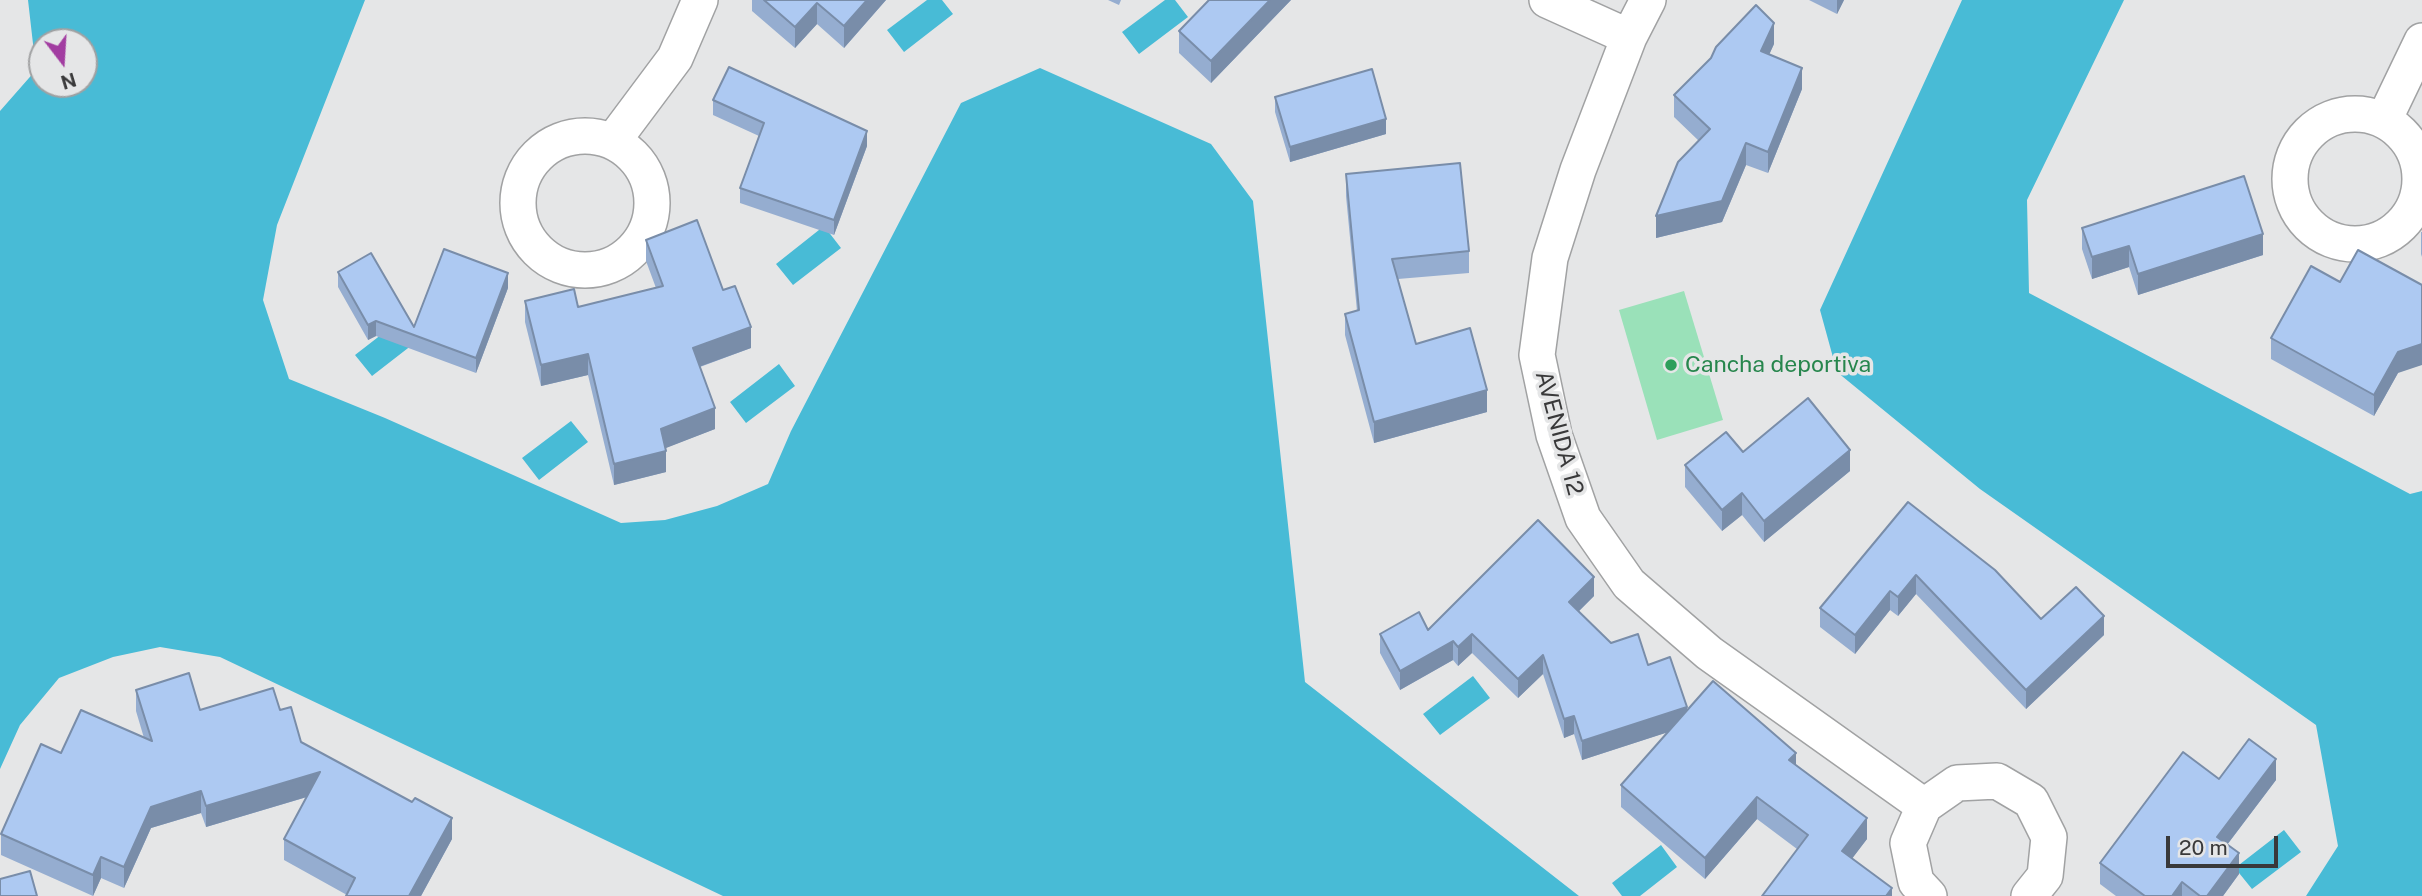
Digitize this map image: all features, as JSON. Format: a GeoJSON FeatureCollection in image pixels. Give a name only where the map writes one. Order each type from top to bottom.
{"type":"FeatureCollection","features":[{"type":"Feature","properties":{"kind":"street"},"geometry":{"type":"LineString","coordinates":[[613,141],[676,58],[700,0]]}},
{"type":"Feature","properties":{"kind":"street"},"geometry":{"type":"LineString","coordinates":[[1547,0],[1629,37]]}},
{"type":"Feature","properties":{"kind":"street","name":"AVENIDA 12"},"geometry":{"type":"LineString","coordinates":[[1648,0],[1629,37],[1578,170],[1550,258],[1537,355],[1554,435],[1583,518],[1629,584],[1709,653],[1924,806]]}},
{"type":"Feature","properties":{"kind":"street"},"geometry":{"type":"LineString","coordinates":[[2384,120],[2422,41]]}},
{"type":"Feature","properties":{"kind":"street"},"geometry":{"type":"LineString","coordinates":[[1929,896],[1916,882],[1909,843],[1924,806],[1957,783],[1997,781],[2031,801],[2049,837],[2045,876],[2029,896]]}},
{"type":"Feature","properties":{"kind":"green space","name":"Cancha deportiva"},"geometry":{"type":"Polygon","coordinates":[[[1684,291],[1723,420],[1657,440],[1619,310],[1684,291]]]}},
{"type":"Feature","properties":{"kind":"water"},"geometry":{"type":"Polygon","coordinates":[[[28,0],[365,0],[277,225],[263,300],[289,379],[385,418],[621,523],[665,520],[717,506],[768,484],[791,431],[961,103],[1040,68],[1211,144],[1253,201],[1305,682],[1579,896],[723,896],[220,657],[160,647],[113,657],[59,678],[20,725],[0,769],[0,111],[28,79],[28,98],[98,98],[98,28],[31,28],[28,0]]]}},
{"type":"Feature","properties":{"kind":"water"},"geometry":{"type":"Polygon","coordinates":[[[927,0],[942,0],[953,14],[904,52],[887,30],[927,0]]]}},
{"type":"Feature","properties":{"kind":"water"},"geometry":{"type":"Polygon","coordinates":[[[1165,0],[1175,0],[1188,17],[1139,54],[1122,32],[1165,0]]]}},
{"type":"Feature","properties":{"kind":"water"},"geometry":{"type":"Polygon","coordinates":[[[1962,0],[2124,0],[2027,200],[2029,293],[2410,494],[2422,491],[2422,896],[2306,896],[2338,846],[2316,725],[1980,489],[1837,372],[1820,310],[1962,0]]]}},
{"type":"Feature","properties":{"kind":"water"},"geometry":{"type":"Polygon","coordinates":[[[824,226],[841,248],[793,285],[776,264],[824,226]]]}},
{"type":"Feature","properties":{"kind":"water"},"geometry":{"type":"Polygon","coordinates":[[[404,317],[421,338],[372,376],[355,355],[404,317]]]}},
{"type":"Feature","properties":{"kind":"water"},"geometry":{"type":"Polygon","coordinates":[[[779,364],[795,386],[746,423],[730,402],[779,364]]]}},
{"type":"Feature","properties":{"kind":"water"},"geometry":{"type":"Polygon","coordinates":[[[571,421],[588,442],[539,480],[522,458],[571,421]]]}},
{"type":"Feature","properties":{"kind":"water"},"geometry":{"type":"Polygon","coordinates":[[[1473,676],[1490,698],[1440,735],[1423,714],[1473,676]]]}},
{"type":"Feature","properties":{"kind":"water"},"geometry":{"type":"Polygon","coordinates":[[[2284,830],[2301,852],[2252,889],[2235,868],[2284,830]]]}},
{"type":"Feature","properties":{"kind":"water"},"geometry":{"type":"Polygon","coordinates":[[[1661,845],[1677,867],[1640,896],[1622,896],[1612,883],[1661,845]]]}},
{"type":"Feature","properties":{"kind":"building"},"geometry":{"type":"Polygon","coordinates":[[[764,0],[867,0],[844,26],[817,3],[795,27],[764,0]]]}},
{"type":"Feature","properties":{"kind":"building"},"geometry":{"type":"Polygon","coordinates":[[[1209,0],[1270,0],[1211,61],[1179,31],[1209,0]]]}},
{"type":"Feature","properties":{"kind":"building"},"geometry":{"type":"Polygon","coordinates":[[[1756,5],[1774,23],[1761,51],[1802,68],[1768,152],[1746,143],[1722,201],[1656,216],[1678,162],[1710,129],[1674,95],[1711,58],[1716,47],[1756,5]]]}},
{"type":"Feature","properties":{"kind":"building"},"geometry":{"type":"Polygon","coordinates":[[[729,67],[867,131],[834,220],[740,188],[764,123],[713,100],[729,67]]]}},
{"type":"Feature","properties":{"kind":"building"},"geometry":{"type":"Polygon","coordinates":[[[1372,69],[1386,119],[1290,147],[1275,97],[1372,69]]]}},
{"type":"Feature","properties":{"kind":"building"},"geometry":{"type":"Polygon","coordinates":[[[1460,163],[1469,251],[1392,259],[1416,344],[1470,328],[1487,390],[1374,422],[1345,314],[1359,310],[1346,174],[1460,163]]]}},
{"type":"Feature","properties":{"kind":"building"},"geometry":{"type":"Polygon","coordinates":[[[2244,176],[2263,234],[2138,274],[2129,246],[2092,257],[2082,228],[2244,176]]]}},
{"type":"Feature","properties":{"kind":"building"},"geometry":{"type":"Polygon","coordinates":[[[697,220],[723,290],[735,286],[751,327],[693,348],[715,408],[661,429],[666,451],[614,464],[588,354],[541,365],[525,301],[574,289],[578,307],[663,286],[646,240],[697,220]]]}},
{"type":"Feature","properties":{"kind":"building"},"geometry":{"type":"Polygon","coordinates":[[[444,249],[508,273],[476,358],[376,321],[368,325],[338,272],[371,253],[414,327],[444,249]]]}},
{"type":"Feature","properties":{"kind":"building"},"geometry":{"type":"Polygon","coordinates":[[[2358,250],[2422,285],[2422,344],[2398,352],[2374,395],[2271,338],[2311,266],[2340,282],[2358,250]]]}},
{"type":"Feature","properties":{"kind":"building"},"geometry":{"type":"Polygon","coordinates":[[[1808,398],[1850,450],[1764,521],[1742,493],[1722,510],[1685,465],[1726,432],[1743,452],[1808,398]]]}},
{"type":"Feature","properties":{"kind":"building"},"geometry":{"type":"Polygon","coordinates":[[[1908,502],[1995,570],[2041,619],[2076,587],[2104,616],[2026,690],[1916,575],[1898,597],[1890,591],[1855,635],[1820,608],[1908,502]]]}},
{"type":"Feature","properties":{"kind":"building"},"geometry":{"type":"Polygon","coordinates":[[[1538,520],[1594,577],[1569,602],[1611,643],[1638,634],[1648,665],[1670,657],[1687,707],[1582,741],[1574,716],[1564,719],[1543,655],[1518,679],[1472,634],[1458,647],[1453,641],[1400,671],[1380,634],[1419,612],[1428,630],[1538,520]]]}},
{"type":"Feature","properties":{"kind":"building"},"geometry":{"type":"Polygon","coordinates":[[[189,673],[200,710],[273,688],[280,710],[291,707],[301,742],[412,802],[415,798],[452,818],[409,896],[346,896],[355,878],[284,839],[320,772],[206,806],[201,791],[151,807],[124,867],[101,857],[93,875],[1,834],[41,744],[61,753],[81,710],[152,741],[136,690],[189,673]]]}},
{"type":"Feature","properties":{"kind":"building"},"geometry":{"type":"Polygon","coordinates":[[[1713,681],[1796,753],[1789,760],[1867,818],[1842,851],[1892,888],[1886,896],[1762,896],[1808,835],[1757,797],[1705,858],[1621,785],[1713,681]]]}},
{"type":"Feature","properties":{"kind":"building"},"geometry":{"type":"Polygon","coordinates":[[[2249,739],[2276,759],[2217,837],[2239,853],[2207,896],[2200,896],[2182,882],[2172,896],[2145,896],[2100,863],[2183,752],[2219,779],[2249,739]]]}},
{"type":"Feature","properties":{"kind":"building"},"geometry":{"type":"Polygon","coordinates":[[[30,871],[37,896],[0,896],[0,879],[30,871]]]}},
{"type":"Feature","properties":{"kind":"place","name":"Cancha deportiva"},"geometry":{"type":"Point","coordinates":[1671,365]}}]}
